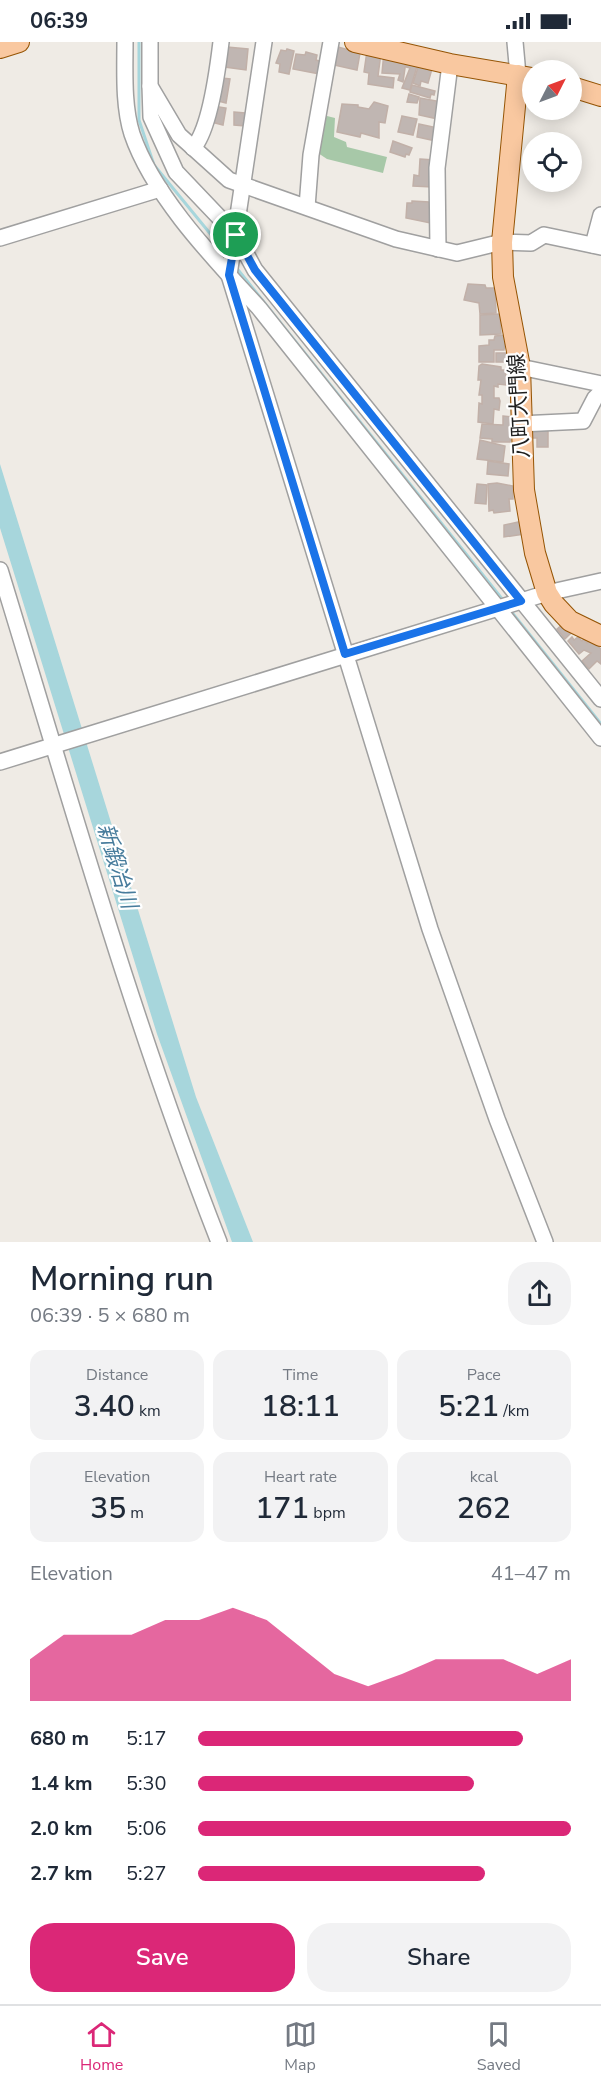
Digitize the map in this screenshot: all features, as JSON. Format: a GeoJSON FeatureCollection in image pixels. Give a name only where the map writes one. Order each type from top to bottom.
{"type":"FeatureCollection","features":[{"type":"Feature","properties":{"kind":"main road"},"geometry":{"type":"LineString","coordinates":[[356,42],[450,64],[522,76]]}},
{"type":"Feature","properties":{"kind":"main road"},"geometry":{"type":"LineString","coordinates":[[582,90],[601,96]]}},
{"type":"Feature","properties":{"kind":"main road","name":"八町大門線"},"geometry":{"type":"LineString","coordinates":[[522,99],[502,242],[503,277],[520,367],[520,424],[524,490],[535,553],[547,593],[570,621],[601,636]]}},
{"type":"Feature","properties":{"kind":"street"},"geometry":{"type":"LineString","coordinates":[[125,42],[128,111],[132,133],[160,189],[229,275],[259,308],[601,738]]}},
{"type":"Feature","properties":{"kind":"street"},"geometry":{"type":"LineString","coordinates":[[150,42],[151,117],[176,172],[236,235],[255,270],[601,699]]}},
{"type":"Feature","properties":{"kind":"street"},"geometry":{"type":"LineString","coordinates":[[194,148],[205,123],[221,42]]}},
{"type":"Feature","properties":{"kind":"street"},"geometry":{"type":"LineString","coordinates":[[264,42],[229,275],[430,929],[496,1119],[545,1242]]}},
{"type":"Feature","properties":{"kind":"street"},"geometry":{"type":"LineString","coordinates":[[307,207],[311,155],[332,42]]}},
{"type":"Feature","properties":{"kind":"street"},"geometry":{"type":"LineString","coordinates":[[515,42],[522,66]]}},
{"type":"Feature","properties":{"kind":"street"},"geometry":{"type":"LineString","coordinates":[[438,249],[437,168],[450,64]]}},
{"type":"Feature","properties":{"kind":"street"},"geometry":{"type":"LineString","coordinates":[[150,86],[179,135],[229,180],[396,239],[457,253],[502,242],[531,243],[544,235],[597,246],[601,215]]}},
{"type":"Feature","properties":{"kind":"street"},"geometry":{"type":"LineString","coordinates":[[0,238],[160,189]]}},
{"type":"Feature","properties":{"kind":"street"},"geometry":{"type":"LineString","coordinates":[[520,367],[601,384]]}},
{"type":"Feature","properties":{"kind":"street"},"geometry":{"type":"LineString","coordinates":[[520,424],[583,421],[595,398],[601,392]]}},
{"type":"Feature","properties":{"kind":"street"},"geometry":{"type":"LineString","coordinates":[[0,570],[58,744],[178,1133],[219,1242]]}},
{"type":"Feature","properties":{"kind":"street"},"geometry":{"type":"LineString","coordinates":[[0,762],[496,608],[547,593],[601,581]]}},
{"type":"Feature","properties":{"kind":"green space"},"geometry":{"type":"Polygon","coordinates":[[[323,115],[335,118],[334,137],[346,142],[347,147],[387,157],[383,173],[327,159],[318,153],[323,115]]]}},
{"type":"Feature","properties":{"kind":"water","name":"新鍛冶川"},"geometry":{"type":"Polygon","coordinates":[[[0,464],[196,1097],[253,1242],[232,1242],[157,1034],[0,528],[0,464]]]}},
{"type":"Feature","properties":{"kind":"building"},"geometry":{"type":"Polygon","coordinates":[[[227,47],[248,49],[246,70],[225,67],[227,47]]]}},
{"type":"Feature","properties":{"kind":"building"},"geometry":{"type":"Polygon","coordinates":[[[338,47],[360,53],[357,70],[334,65],[338,47]]]}},
{"type":"Feature","properties":{"kind":"building"},"geometry":{"type":"Polygon","coordinates":[[[287,49],[294,51],[289,74],[279,72],[280,64],[276,63],[281,50],[286,51],[287,49]]]}},
{"type":"Feature","properties":{"kind":"building"},"geometry":{"type":"Polygon","coordinates":[[[367,51],[381,53],[378,76],[394,78],[393,88],[368,84],[369,73],[364,72],[367,51]]]}},
{"type":"Feature","properties":{"kind":"building"},"geometry":{"type":"Polygon","coordinates":[[[306,52],[317,55],[316,60],[322,62],[320,74],[293,69],[296,54],[305,55],[306,52]]]}},
{"type":"Feature","properties":{"kind":"building"},"geometry":{"type":"Polygon","coordinates":[[[384,52],[406,61],[403,82],[398,80],[400,74],[382,73],[384,52]]]}},
{"type":"Feature","properties":{"kind":"building"},"geometry":{"type":"Polygon","coordinates":[[[408,58],[418,63],[410,90],[402,88],[410,68],[406,67],[408,58]]]}},
{"type":"Feature","properties":{"kind":"building"},"geometry":{"type":"Polygon","coordinates":[[[420,61],[433,65],[428,83],[421,81],[420,86],[413,83],[420,61]]]}},
{"type":"Feature","properties":{"kind":"building"},"geometry":{"type":"Polygon","coordinates":[[[222,78],[230,79],[226,103],[218,101],[222,78]]]}},
{"type":"Feature","properties":{"kind":"building"},"geometry":{"type":"Polygon","coordinates":[[[412,85],[435,91],[434,95],[431,94],[430,98],[410,92],[412,85]]]}},
{"type":"Feature","properties":{"kind":"building"},"geometry":{"type":"Polygon","coordinates":[[[409,94],[419,97],[417,103],[407,102],[409,94]]]}},
{"type":"Feature","properties":{"kind":"building"},"geometry":{"type":"Polygon","coordinates":[[[420,98],[442,102],[438,119],[419,115],[420,98]]]}},
{"type":"Feature","properties":{"kind":"building"},"geometry":{"type":"Polygon","coordinates":[[[374,102],[388,106],[385,123],[379,122],[379,138],[361,133],[360,137],[337,132],[342,104],[358,105],[358,107],[369,109],[374,102]]]}},
{"type":"Feature","properties":{"kind":"building"},"geometry":{"type":"Polygon","coordinates":[[[213,106],[226,108],[223,125],[211,122],[213,106]]]}},
{"type":"Feature","properties":{"kind":"building"},"geometry":{"type":"Polygon","coordinates":[[[234,112],[245,113],[245,126],[234,125],[234,112]]]}},
{"type":"Feature","properties":{"kind":"building"},"geometry":{"type":"Polygon","coordinates":[[[402,116],[417,119],[413,135],[398,132],[402,116]]]}},
{"type":"Feature","properties":{"kind":"building"},"geometry":{"type":"Polygon","coordinates":[[[419,124],[438,128],[436,141],[417,137],[419,124]]]}},
{"type":"Feature","properties":{"kind":"building"},"geometry":{"type":"Polygon","coordinates":[[[393,141],[412,148],[409,155],[406,154],[405,157],[390,152],[393,141]]]}},
{"type":"Feature","properties":{"kind":"building"},"geometry":{"type":"Polygon","coordinates":[[[420,159],[434,160],[432,187],[413,186],[414,175],[419,176],[420,159]]]}},
{"type":"Feature","properties":{"kind":"building"},"geometry":{"type":"Polygon","coordinates":[[[412,201],[429,202],[431,223],[406,218],[407,203],[412,203],[412,201]]]}},
{"type":"Feature","properties":{"kind":"building"},"geometry":{"type":"Polygon","coordinates":[[[468,284],[495,288],[496,313],[480,314],[479,303],[464,300],[468,284]]]}},
{"type":"Feature","properties":{"kind":"building"},"geometry":{"type":"Polygon","coordinates":[[[500,314],[501,334],[480,335],[480,315],[500,314]]]}},
{"type":"Feature","properties":{"kind":"building"},"geometry":{"type":"Polygon","coordinates":[[[506,335],[504,350],[494,350],[494,362],[479,362],[479,346],[489,345],[489,340],[494,340],[495,336],[506,335]]]}},
{"type":"Feature","properties":{"kind":"building"},"geometry":{"type":"Polygon","coordinates":[[[496,353],[508,353],[508,362],[496,362],[496,353]]]}},
{"type":"Feature","properties":{"kind":"building"},"geometry":{"type":"Polygon","coordinates":[[[482,364],[501,367],[501,370],[505,370],[506,385],[494,386],[494,398],[499,398],[500,401],[499,410],[494,409],[493,424],[478,422],[482,395],[479,395],[481,380],[478,380],[479,366],[482,364]]]}},
{"type":"Feature","properties":{"kind":"building"},"geometry":{"type":"Polygon","coordinates":[[[503,416],[514,417],[510,442],[492,442],[492,439],[480,438],[482,424],[503,425],[503,416]]]}},
{"type":"Feature","properties":{"kind":"building"},"geometry":{"type":"Polygon","coordinates":[[[531,428],[548,428],[548,447],[537,447],[537,438],[532,438],[531,428]]]}},
{"type":"Feature","properties":{"kind":"building"},"geometry":{"type":"Polygon","coordinates":[[[480,440],[505,446],[503,462],[477,459],[480,440]]]}},
{"type":"Feature","properties":{"kind":"building"},"geometry":{"type":"Polygon","coordinates":[[[488,461],[509,464],[508,476],[487,474],[488,461]]]}},
{"type":"Feature","properties":{"kind":"building"},"geometry":{"type":"Polygon","coordinates":[[[477,484],[487,485],[486,504],[475,503],[477,484]]]}},
{"type":"Feature","properties":{"kind":"building"},"geometry":{"type":"Polygon","coordinates":[[[488,484],[513,486],[513,499],[509,499],[510,511],[494,513],[493,510],[489,511],[488,484]]]}},
{"type":"Feature","properties":{"kind":"building"},"geometry":{"type":"Polygon","coordinates":[[[523,521],[524,534],[504,537],[504,525],[523,521]]]}},
{"type":"Feature","properties":{"kind":"building"},"geometry":{"type":"Polygon","coordinates":[[[563,624],[571,633],[565,639],[557,629],[563,624]]]}},
{"type":"Feature","properties":{"kind":"building"},"geometry":{"type":"Polygon","coordinates":[[[572,637],[574,640],[578,637],[587,643],[589,640],[596,644],[601,649],[601,664],[597,661],[589,669],[582,661],[591,653],[584,650],[579,654],[568,641],[572,637]]]}},
{"type":"Feature","properties":{"kind":"waterway"},"geometry":{"type":"LineString","coordinates":[[139,42],[139,120],[154,165],[226,253]]}},
{"type":"Feature","properties":{"kind":"waterway"},"geometry":{"type":"LineString","coordinates":[[235,266],[503,600]]}},
{"type":"Feature","properties":{"kind":"waterway"},"geometry":{"type":"LineString","coordinates":[[510,610],[601,724]]}},
{"type":"Feature","properties":{"kind":"route"},"geometry":{"type":"LineString","coordinates":[[236,235],[255,270],[521,601],[345,654],[229,275],[236,235]]}}]}
